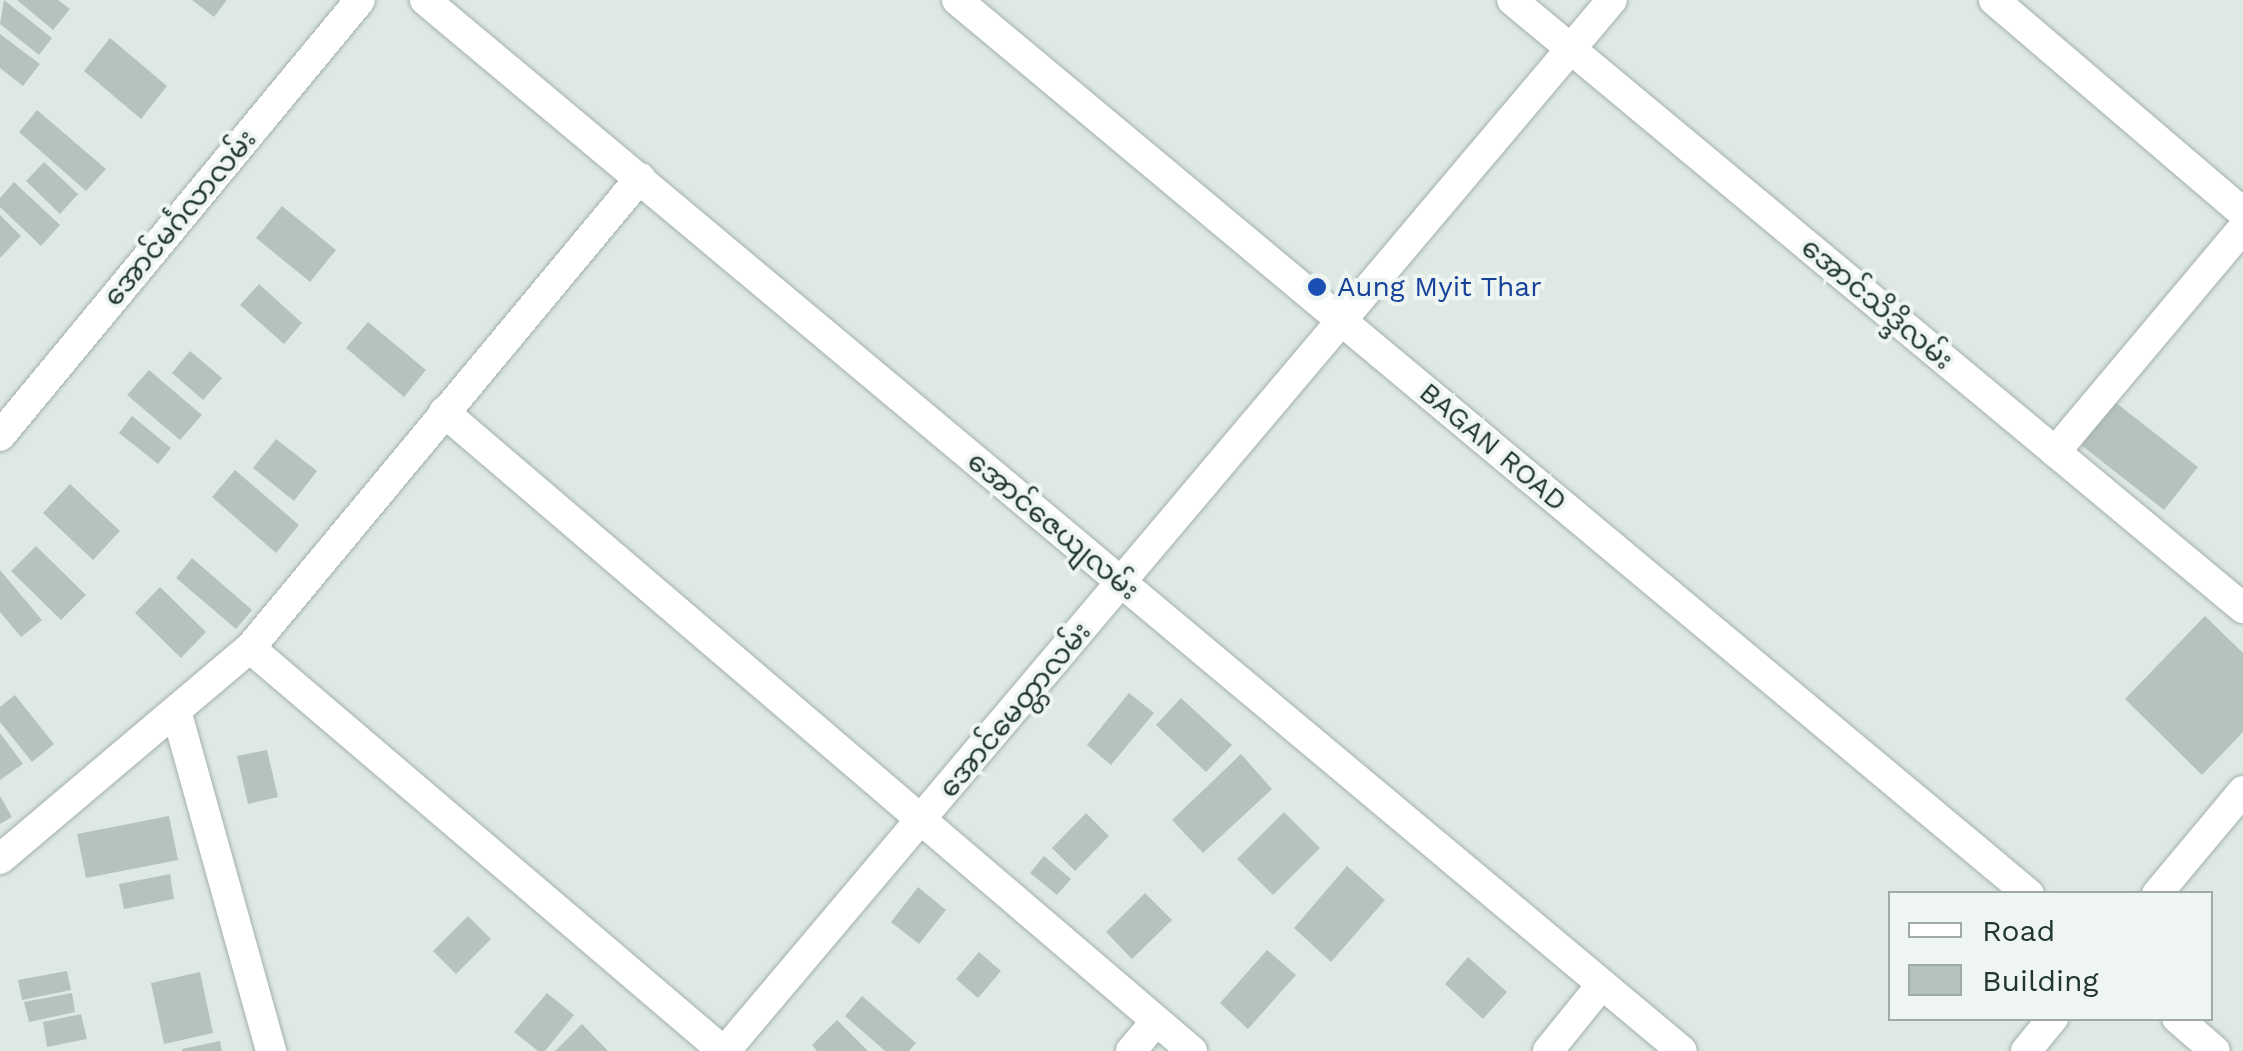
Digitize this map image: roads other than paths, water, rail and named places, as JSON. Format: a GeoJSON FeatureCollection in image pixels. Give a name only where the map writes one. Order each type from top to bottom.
{"type":"FeatureCollection","features":[{"type":"Feature","properties":{"kind":"street","name":"အောင်မင်္ဂလာလမ်း"},"geometry":{"type":"LineString","coordinates":[[0,436],[360,0]]}},
{"type":"Feature","properties":{"kind":"street","name":"အောင်ဇေယျလမ်း"},"geometry":{"type":"LineString","coordinates":[[425,0],[1682,1051]]}},
{"type":"Feature","properties":{"kind":"street","name":"BAGAN ROAD"},"geometry":{"type":"LineString","coordinates":[[958,0],[2025,891]]}},
{"type":"Feature","properties":{"kind":"street","name":"အောင်သိဒ္ဒိလမ်း"},"geometry":{"type":"LineString","coordinates":[[1512,0],[2243,608]]}},
{"type":"Feature","properties":{"kind":"street"},"geometry":{"type":"LineString","coordinates":[[1342,322],[1612,0]]}},
{"type":"Feature","properties":{"kind":"street"},"geometry":{"type":"LineString","coordinates":[[1997,1],[2243,212]]}},
{"type":"Feature","properties":{"kind":"street"},"geometry":{"type":"LineString","coordinates":[[0,859],[177,714],[250,648],[640,178]]}},
{"type":"Feature","properties":{"kind":"street"},"geometry":{"type":"LineString","coordinates":[[2055,452],[2243,228]]}},
{"type":"Feature","properties":{"kind":"street","name":"အောင်မေတ္တာလမ်း"},"geometry":{"type":"LineString","coordinates":[[724,1051],[1342,322]]}},
{"type":"Feature","properties":{"kind":"street"},"geometry":{"type":"LineString","coordinates":[[444,412],[1192,1051]]}},
{"type":"Feature","properties":{"kind":"street"},"geometry":{"type":"LineString","coordinates":[[250,648],[724,1051]]}},
{"type":"Feature","properties":{"kind":"street"},"geometry":{"type":"LineString","coordinates":[[177,714],[271,1051]]}},
{"type":"Feature","properties":{"kind":"street"},"geometry":{"type":"LineString","coordinates":[[2160,891],[2243,791]]}},
{"type":"Feature","properties":{"kind":"street"},"geometry":{"type":"LineString","coordinates":[[1548,1051],[1602,984]]}},
{"type":"Feature","properties":{"kind":"street"},"geometry":{"type":"LineString","coordinates":[[1131,1051],[1156,1021]]}},
{"type":"Feature","properties":{"kind":"street"},"geometry":{"type":"LineString","coordinates":[[2026,1051],[2051,1021]]}},
{"type":"Feature","properties":{"kind":"street"},"geometry":{"type":"LineString","coordinates":[[2181,1021],[2216,1051]]}},
{"type":"Feature","properties":{"kind":"place","name":"Aung Myit Thar"},"geometry":{"type":"Point","coordinates":[1317,287]}}]}
